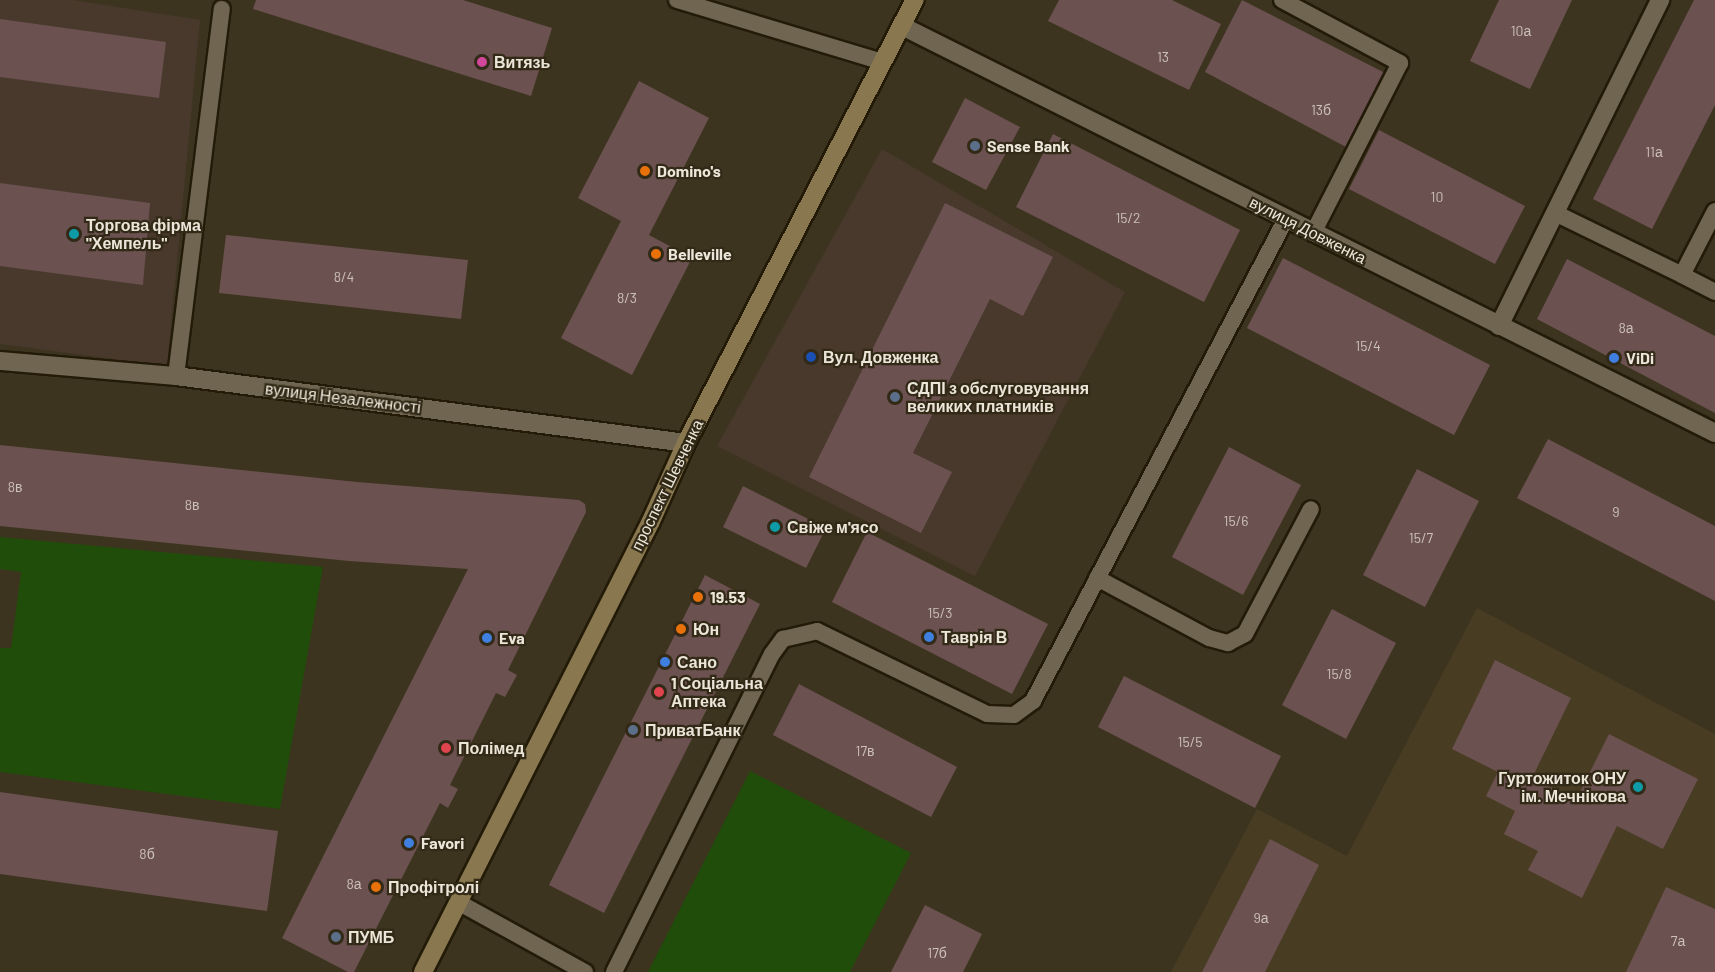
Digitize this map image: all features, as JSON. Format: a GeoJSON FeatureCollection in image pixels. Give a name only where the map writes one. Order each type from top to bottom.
{"type":"FeatureCollection","features":[{"type":"Feature","properties":{"kind":"main road","name":"проспект Шевченка"},"geometry":{"type":"LineString","coordinates":[[423,972],[651,521],[686,442],[915,0]]}},
{"type":"Feature","properties":{"kind":"street"},"geometry":{"type":"LineString","coordinates":[[1499,326],[1660,0]]}},
{"type":"Feature","properties":{"kind":"street","name":"вулиця Довженка"},"geometry":{"type":"LineString","coordinates":[[902,27],[1715,433]]}},
{"type":"Feature","properties":{"kind":"street","name":"вулиця Незалежності"},"geometry":{"type":"LineString","coordinates":[[0,361],[176,376],[686,442]]}},
{"type":"Feature","properties":{"kind":"lane"},"geometry":{"type":"LineString","coordinates":[[676,0],[882,62]]}},
{"type":"Feature","properties":{"kind":"lane"},"geometry":{"type":"LineString","coordinates":[[1282,0],[1400,63],[1313,233]]}},
{"type":"Feature","properties":{"kind":"lane"},"geometry":{"type":"LineString","coordinates":[[176,376],[222,9]]}},
{"type":"Feature","properties":{"kind":"lane"},"geometry":{"type":"LineString","coordinates":[[1682,275],[1715,211]]}},
{"type":"Feature","properties":{"kind":"lane"},"geometry":{"type":"LineString","coordinates":[[1555,213],[1715,292]]}},
{"type":"Feature","properties":{"kind":"lane"},"geometry":{"type":"LineString","coordinates":[[614,972],[772,654],[783,639],[816,631],[987,714],[1014,715],[1033,701],[1286,219]]}},
{"type":"Feature","properties":{"kind":"lane"},"geometry":{"type":"LineString","coordinates":[[1097,578],[1209,638],[1228,643],[1245,634],[1311,509]]}},
{"type":"Feature","properties":{"kind":"lane"},"geometry":{"type":"LineString","coordinates":[[458,903],[585,972]]}},
{"type":"Feature","properties":{"kind":"shaded area"},"geometry":{"type":"Polygon","coordinates":[[[0,0],[73,0],[200,20],[167,366],[0,344],[0,0]]]}},
{"type":"Feature","properties":{"kind":"shaded area"},"geometry":{"type":"Polygon","coordinates":[[[882,149],[1125,292],[975,576],[717,446],[882,149]]]}},
{"type":"Feature","properties":{"kind":"shaded area"},"geometry":{"type":"Polygon","coordinates":[[[1477,608],[1715,734],[1715,972],[1171,972],[1257,809],[1347,856],[1477,608]]]}},
{"type":"Feature","properties":{"kind":"green space"},"geometry":{"type":"Polygon","coordinates":[[[0,537],[323,567],[280,809],[0,772],[0,648],[11,648],[21,572],[0,569],[0,537]]]}},
{"type":"Feature","properties":{"kind":"green space"},"geometry":{"type":"Polygon","coordinates":[[[750,771],[911,853],[850,972],[648,972],[750,771]]]}},
{"type":"Feature","properties":{"kind":"building","name":"Витязь"},"geometry":{"type":"Polygon","coordinates":[[[256,0],[463,0],[552,28],[531,96],[253,9],[256,0]]]}},
{"type":"Feature","properties":{"kind":"building"},"geometry":{"type":"Polygon","coordinates":[[[1059,0],[1172,0],[1221,24],[1189,90],[1048,21],[1059,0]]]}},
{"type":"Feature","properties":{"kind":"building"},"geometry":{"type":"Polygon","coordinates":[[[1242,0],[1385,73],[1346,147],[1205,72],[1242,0]]]}},
{"type":"Feature","properties":{"kind":"building"},"geometry":{"type":"Polygon","coordinates":[[[1499,0],[1572,0],[1530,89],[1470,61],[1499,0]]]}},
{"type":"Feature","properties":{"kind":"building"},"geometry":{"type":"Polygon","coordinates":[[[1694,0],[1715,0],[1715,105],[1652,229],[1593,199],[1694,0]]]}},
{"type":"Feature","properties":{"kind":"building"},"geometry":{"type":"Polygon","coordinates":[[[0,19],[166,42],[159,98],[0,77],[0,19]]]}},
{"type":"Feature","properties":{"kind":"building"},"geometry":{"type":"Polygon","coordinates":[[[639,81],[709,118],[649,235],[692,258],[632,375],[561,338],[621,221],[578,198],[639,81]]]}},
{"type":"Feature","properties":{"kind":"building","name":"Sense Bank"},"geometry":{"type":"Polygon","coordinates":[[[965,98],[1020,127],[986,190],[932,162],[965,98]]]}},
{"type":"Feature","properties":{"kind":"building"},"geometry":{"type":"Polygon","coordinates":[[[1379,130],[1525,206],[1495,264],[1349,189],[1379,130]]]}},
{"type":"Feature","properties":{"kind":"building"},"geometry":{"type":"Polygon","coordinates":[[[1053,134],[1240,230],[1204,302],[1016,207],[1053,134]]]}},
{"type":"Feature","properties":{"kind":"building","name":"Торгова фірма \"Хемпель\""},"geometry":{"type":"Polygon","coordinates":[[[0,183],[150,203],[143,285],[0,266],[0,183]]]}},
{"type":"Feature","properties":{"kind":"building","name":"СДПІ з обслуговування великих платників"},"geometry":{"type":"Polygon","coordinates":[[[945,203],[1053,257],[1023,316],[990,299],[913,453],[952,472],[921,533],[809,477],[945,203]]]}},
{"type":"Feature","properties":{"kind":"building"},"geometry":{"type":"Polygon","coordinates":[[[226,235],[468,260],[461,319],[219,293],[226,235]]]}},
{"type":"Feature","properties":{"kind":"building"},"geometry":{"type":"Polygon","coordinates":[[[1283,258],[1490,365],[1454,435],[1247,328],[1283,258]]]}},
{"type":"Feature","properties":{"kind":"building"},"geometry":{"type":"Polygon","coordinates":[[[1567,259],[1715,336],[1715,413],[1537,319],[1567,259]]]}},
{"type":"Feature","properties":{"kind":"building"},"geometry":{"type":"Polygon","coordinates":[[[1548,439],[1715,526],[1715,601],[1517,498],[1548,439]]]}},
{"type":"Feature","properties":{"kind":"building"},"geometry":{"type":"Polygon","coordinates":[[[0,445],[357,482],[579,500],[585,504],[586,512],[508,670],[517,675],[505,697],[496,693],[450,785],[458,789],[448,808],[440,803],[354,972],[348,972],[282,938],[468,569],[349,561],[0,526],[0,445]]]}},
{"type":"Feature","properties":{"kind":"building"},"geometry":{"type":"Polygon","coordinates":[[[1229,447],[1301,485],[1243,595],[1172,557],[1229,447]]]}},
{"type":"Feature","properties":{"kind":"building"},"geometry":{"type":"Polygon","coordinates":[[[1417,469],[1479,501],[1425,607],[1363,575],[1417,469]]]}},
{"type":"Feature","properties":{"kind":"building","name":"Свіже м'ясо"},"geometry":{"type":"Polygon","coordinates":[[[743,486],[826,528],[806,568],[723,527],[743,486]]]}},
{"type":"Feature","properties":{"kind":"building"},"geometry":{"type":"Polygon","coordinates":[[[867,532],[1048,624],[1012,694],[832,602],[867,532]]]}},
{"type":"Feature","properties":{"kind":"building"},"geometry":{"type":"Polygon","coordinates":[[[705,575],[760,604],[604,913],[549,885],[705,575]]]}},
{"type":"Feature","properties":{"kind":"building"},"geometry":{"type":"Polygon","coordinates":[[[1332,609],[1396,643],[1346,739],[1282,705],[1332,609]]]}},
{"type":"Feature","properties":{"kind":"building","name":"Гуртожиток ОНУ ім. Мечнікова"},"geometry":{"type":"Polygon","coordinates":[[[1495,660],[1571,698],[1532,778],[1576,800],[1609,734],[1698,779],[1663,849],[1617,826],[1582,898],[1528,870],[1538,851],[1504,834],[1515,811],[1486,796],[1498,772],[1452,749],[1495,660]]]}},
{"type":"Feature","properties":{"kind":"building"},"geometry":{"type":"Polygon","coordinates":[[[1124,676],[1281,756],[1255,808],[1098,727],[1124,676]]]}},
{"type":"Feature","properties":{"kind":"building"},"geometry":{"type":"Polygon","coordinates":[[[799,684],[957,767],[931,817],[773,735],[799,684]]]}},
{"type":"Feature","properties":{"kind":"building"},"geometry":{"type":"Polygon","coordinates":[[[0,792],[278,831],[267,911],[0,874],[0,792]]]}},
{"type":"Feature","properties":{"kind":"building"},"geometry":{"type":"Polygon","coordinates":[[[1270,839],[1319,865],[1265,972],[1202,972],[1270,839]]]}},
{"type":"Feature","properties":{"kind":"building"},"geometry":{"type":"Polygon","coordinates":[[[1666,887],[1715,909],[1715,972],[1626,972],[1666,887]]]}},
{"type":"Feature","properties":{"kind":"building"},"geometry":{"type":"Polygon","coordinates":[[[925,905],[982,934],[963,972],[891,972],[925,905]]]}},
{"type":"Feature","properties":{"kind":"place","name":"Витязь"},"geometry":{"type":"Point","coordinates":[482,62]}},
{"type":"Feature","properties":{"kind":"place","name":"Sense Bank"},"geometry":{"type":"Point","coordinates":[975,146]}},
{"type":"Feature","properties":{"kind":"place","name":"Domino's"},"geometry":{"type":"Point","coordinates":[645,171]}},
{"type":"Feature","properties":{"kind":"place","name":"Торгова фірма \"Хемпель\""},"geometry":{"type":"Point","coordinates":[74,234]}},
{"type":"Feature","properties":{"kind":"place","name":"Belleville"},"geometry":{"type":"Point","coordinates":[656,254]}},
{"type":"Feature","properties":{"kind":"place","name":"Вул. Довженка"},"geometry":{"type":"Point","coordinates":[811,357]}},
{"type":"Feature","properties":{"kind":"place","name":"ViDi"},"geometry":{"type":"Point","coordinates":[1614,358]}},
{"type":"Feature","properties":{"kind":"place","name":"СДПІ з обслуговування великих платників"},"geometry":{"type":"Point","coordinates":[895,397]}},
{"type":"Feature","properties":{"kind":"place","name":"Свіже м'ясо"},"geometry":{"type":"Point","coordinates":[775,527]}},
{"type":"Feature","properties":{"kind":"place","name":"19.53"},"geometry":{"type":"Point","coordinates":[698,597]}},
{"type":"Feature","properties":{"kind":"place","name":"Юн"},"geometry":{"type":"Point","coordinates":[681,629]}},
{"type":"Feature","properties":{"kind":"place","name":"Таврія В"},"geometry":{"type":"Point","coordinates":[929,637]}},
{"type":"Feature","properties":{"kind":"place","name":"Eva"},"geometry":{"type":"Point","coordinates":[487,638]}},
{"type":"Feature","properties":{"kind":"place","name":"Сано"},"geometry":{"type":"Point","coordinates":[665,662]}},
{"type":"Feature","properties":{"kind":"place","name":"1 Соціальна Аптека"},"geometry":{"type":"Point","coordinates":[659,692]}},
{"type":"Feature","properties":{"kind":"place","name":"ПриватБанк"},"geometry":{"type":"Point","coordinates":[633,730]}},
{"type":"Feature","properties":{"kind":"place","name":"Полімед"},"geometry":{"type":"Point","coordinates":[446,748]}},
{"type":"Feature","properties":{"kind":"place","name":"Гуртожиток ОНУ ім. Мечнікова"},"geometry":{"type":"Point","coordinates":[1638,787]}},
{"type":"Feature","properties":{"kind":"place","name":"Favori"},"geometry":{"type":"Point","coordinates":[409,843]}},
{"type":"Feature","properties":{"kind":"place","name":"Профітролі"},"geometry":{"type":"Point","coordinates":[376,887]}},
{"type":"Feature","properties":{"kind":"place","name":"ПУМБ"},"geometry":{"type":"Point","coordinates":[336,937]}}]}
